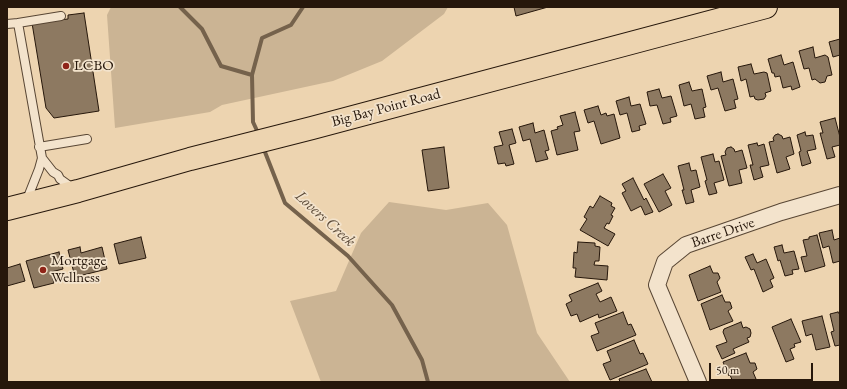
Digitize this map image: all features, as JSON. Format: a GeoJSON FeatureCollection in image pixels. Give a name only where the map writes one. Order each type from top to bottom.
{"type":"FeatureCollection","features":[{"type":"Feature","properties":{"kind":"main road","name":"Big Bay Point Road"},"geometry":{"type":"LineString","coordinates":[[16,206],[78,191],[190,159],[766,7]]}},
{"type":"Feature","properties":{"kind":"street","name":"Barre Drive"},"geometry":{"type":"LineString","coordinates":[[698,382],[657,285],[664,262],[686,245],[781,212],[840,195]]}},
{"type":"Feature","properties":{"kind":"lane"},"geometry":{"type":"LineString","coordinates":[[7,24],[61,16]]}},
{"type":"Feature","properties":{"kind":"lane"},"geometry":{"type":"LineString","coordinates":[[18,23],[42,158],[60,179],[68,186],[78,191]]}},
{"type":"Feature","properties":{"kind":"lane"},"geometry":{"type":"LineString","coordinates":[[39,147],[87,139]]}},
{"type":"Feature","properties":{"kind":"lane"},"geometry":{"type":"LineString","coordinates":[[16,206],[39,169],[42,158]]}},
{"type":"Feature","properties":{"kind":"shaded area"},"geometry":{"type":"Polygon","coordinates":[[[111,7],[448,7],[444,14],[382,61],[333,81],[222,105],[210,112],[115,128],[107,15],[111,7]]]}},
{"type":"Feature","properties":{"kind":"shaded area"},"geometry":{"type":"Polygon","coordinates":[[[389,202],[446,210],[488,203],[507,225],[537,333],[570,382],[321,382],[290,301],[336,291],[361,233],[389,202]]]}},
{"type":"Feature","properties":{"kind":"building"},"geometry":{"type":"Polygon","coordinates":[[[514,7],[548,7],[516,16],[514,7]]]}},
{"type":"Feature","properties":{"kind":"building","name":"LCBO"},"geometry":{"type":"Polygon","coordinates":[[[84,13],[99,111],[54,118],[46,108],[32,23],[68,19],[68,15],[84,13]]]}},
{"type":"Feature","properties":{"kind":"building"},"geometry":{"type":"Polygon","coordinates":[[[840,39],[840,55],[833,57],[829,42],[840,39]]]}},
{"type":"Feature","properties":{"kind":"building"},"geometry":{"type":"Polygon","coordinates":[[[813,47],[815,58],[825,55],[828,57],[832,75],[827,76],[825,82],[820,83],[815,79],[812,80],[809,68],[804,69],[799,51],[813,47]]]}},
{"type":"Feature","properties":{"kind":"building"},"geometry":{"type":"Polygon","coordinates":[[[781,55],[784,65],[793,62],[800,87],[792,90],[791,86],[783,88],[780,76],[775,77],[774,73],[772,73],[768,59],[781,55]]]}},
{"type":"Feature","properties":{"kind":"building"},"geometry":{"type":"Polygon","coordinates":[[[751,64],[754,74],[764,72],[767,73],[771,91],[765,93],[766,96],[764,99],[758,100],[755,99],[754,96],[750,97],[746,79],[741,81],[738,67],[751,64]]]}},
{"type":"Feature","properties":{"kind":"building"},"geometry":{"type":"Polygon","coordinates":[[[721,72],[723,82],[733,79],[738,99],[734,100],[736,108],[725,111],[718,88],[711,90],[707,76],[721,72]]]}},
{"type":"Feature","properties":{"kind":"building"},"geometry":{"type":"Polygon","coordinates":[[[689,82],[692,91],[702,89],[706,107],[703,108],[705,117],[695,119],[691,104],[684,106],[679,85],[689,82]]]}},
{"type":"Feature","properties":{"kind":"building"},"geometry":{"type":"Polygon","coordinates":[[[659,89],[662,98],[671,96],[677,116],[670,118],[671,122],[663,124],[657,105],[650,106],[647,92],[659,89]]]}},
{"type":"Feature","properties":{"kind":"building"},"geometry":{"type":"Polygon","coordinates":[[[629,97],[631,106],[640,104],[646,124],[639,126],[640,130],[632,132],[627,113],[620,115],[616,101],[629,97]]]}},
{"type":"Feature","properties":{"kind":"building"},"geometry":{"type":"Polygon","coordinates":[[[598,106],[601,115],[606,113],[607,116],[614,114],[620,138],[601,144],[594,121],[588,123],[584,110],[598,106]]]}},
{"type":"Feature","properties":{"kind":"building"},"geometry":{"type":"Polygon","coordinates":[[[575,112],[580,131],[574,132],[578,150],[557,155],[551,131],[558,129],[557,127],[563,125],[560,116],[575,112]]]}},
{"type":"Feature","properties":{"kind":"building"},"geometry":{"type":"Polygon","coordinates":[[[835,118],[840,137],[840,145],[832,147],[835,157],[827,159],[820,133],[823,133],[820,122],[835,118]]]}},
{"type":"Feature","properties":{"kind":"building"},"geometry":{"type":"Polygon","coordinates":[[[533,123],[535,133],[544,130],[549,150],[545,151],[548,159],[536,162],[530,139],[523,141],[519,127],[533,123]]]}},
{"type":"Feature","properties":{"kind":"building"},"geometry":{"type":"Polygon","coordinates":[[[512,129],[516,143],[509,145],[514,164],[506,166],[505,163],[498,164],[494,147],[503,145],[499,132],[512,129]]]}},
{"type":"Feature","properties":{"kind":"building"},"geometry":{"type":"Polygon","coordinates":[[[805,132],[806,136],[813,135],[816,149],[807,151],[811,163],[802,166],[799,152],[801,151],[797,135],[805,132]]]}},
{"type":"Feature","properties":{"kind":"building"},"geometry":{"type":"Polygon","coordinates":[[[778,134],[782,136],[783,139],[790,137],[794,154],[786,157],[790,169],[777,173],[769,142],[774,141],[773,138],[778,134]]]}},
{"type":"Feature","properties":{"kind":"building"},"geometry":{"type":"Polygon","coordinates":[[[757,143],[758,146],[764,144],[769,165],[760,167],[763,177],[754,180],[750,165],[753,165],[748,145],[757,143]]]}},
{"type":"Feature","properties":{"kind":"building"},"geometry":{"type":"Polygon","coordinates":[[[444,147],[449,188],[428,191],[422,150],[444,147]]]}},
{"type":"Feature","properties":{"kind":"building"},"geometry":{"type":"Polygon","coordinates":[[[731,147],[735,152],[742,150],[747,168],[739,170],[742,183],[729,186],[721,156],[726,155],[725,152],[727,148],[731,147]]]}},
{"type":"Feature","properties":{"kind":"building"},"geometry":{"type":"Polygon","coordinates":[[[713,154],[715,162],[719,161],[724,180],[714,183],[717,193],[709,195],[701,157],[713,154]]]}},
{"type":"Feature","properties":{"kind":"building"},"geometry":{"type":"Polygon","coordinates":[[[689,163],[691,171],[696,170],[700,187],[691,190],[694,202],[686,204],[678,166],[689,163]]]}},
{"type":"Feature","properties":{"kind":"building"},"geometry":{"type":"Polygon","coordinates":[[[663,174],[671,188],[665,191],[672,205],[659,212],[644,184],[663,174]]]}},
{"type":"Feature","properties":{"kind":"building"},"geometry":{"type":"Polygon","coordinates":[[[633,178],[644,200],[646,198],[653,212],[645,215],[641,206],[631,211],[622,193],[626,191],[622,184],[633,178]]]}},
{"type":"Feature","properties":{"kind":"building"},"geometry":{"type":"Polygon","coordinates":[[[600,196],[612,203],[611,206],[615,208],[611,215],[613,216],[609,224],[607,223],[604,228],[615,234],[608,246],[580,230],[587,219],[584,217],[590,206],[593,208],[600,196]]]}},
{"type":"Feature","properties":{"kind":"building"},"geometry":{"type":"Polygon","coordinates":[[[832,230],[834,240],[840,238],[840,261],[833,263],[829,246],[823,248],[819,233],[832,230]]]}},
{"type":"Feature","properties":{"kind":"building"},"geometry":{"type":"Polygon","coordinates":[[[817,235],[825,266],[805,272],[801,257],[807,256],[803,240],[817,235]]]}},
{"type":"Feature","properties":{"kind":"building"},"geometry":{"type":"Polygon","coordinates":[[[141,237],[146,258],[119,264],[114,244],[141,237]]]}},
{"type":"Feature","properties":{"kind":"building"},"geometry":{"type":"Polygon","coordinates":[[[578,242],[595,243],[595,246],[600,247],[599,261],[595,261],[594,265],[608,266],[607,280],[575,277],[576,268],[573,268],[574,252],[577,253],[578,242]]]}},
{"type":"Feature","properties":{"kind":"building"},"geometry":{"type":"Polygon","coordinates":[[[782,245],[784,253],[794,251],[799,269],[792,270],[793,274],[785,276],[780,260],[778,261],[774,247],[782,245]]]}},
{"type":"Feature","properties":{"kind":"building"},"geometry":{"type":"Polygon","coordinates":[[[80,247],[81,253],[102,247],[107,269],[75,277],[68,250],[80,247]]]}},
{"type":"Feature","properties":{"kind":"building","name":"Mortgage Wellness"},"geometry":{"type":"Polygon","coordinates":[[[59,252],[63,269],[51,272],[54,283],[34,288],[26,261],[59,252]]]}},
{"type":"Feature","properties":{"kind":"building"},"geometry":{"type":"Polygon","coordinates":[[[753,254],[757,263],[766,259],[774,278],[770,280],[773,287],[763,292],[754,269],[751,270],[745,257],[753,254]]]}},
{"type":"Feature","properties":{"kind":"building"},"geometry":{"type":"Polygon","coordinates":[[[20,264],[25,281],[7,286],[7,268],[20,264]]]}},
{"type":"Feature","properties":{"kind":"building"},"geometry":{"type":"Polygon","coordinates":[[[710,266],[713,273],[718,273],[720,278],[717,282],[721,292],[698,301],[689,275],[710,266]]]}},
{"type":"Feature","properties":{"kind":"building"},"geometry":{"type":"Polygon","coordinates":[[[598,283],[602,291],[596,294],[600,302],[611,297],[617,311],[599,318],[598,314],[580,322],[577,314],[571,316],[566,304],[572,301],[569,295],[598,283]]]}},
{"type":"Feature","properties":{"kind":"building"},"geometry":{"type":"Polygon","coordinates":[[[722,295],[725,302],[730,302],[732,308],[728,311],[733,321],[710,330],[701,304],[722,295]]]}},
{"type":"Feature","properties":{"kind":"building"},"geometry":{"type":"Polygon","coordinates":[[[623,312],[628,325],[631,324],[636,335],[597,351],[591,336],[599,333],[595,323],[623,312]]]}},
{"type":"Feature","properties":{"kind":"building"},"geometry":{"type":"Polygon","coordinates":[[[838,312],[840,315],[840,345],[835,346],[831,332],[834,331],[830,314],[838,312]]]}},
{"type":"Feature","properties":{"kind":"building"},"geometry":{"type":"Polygon","coordinates":[[[822,316],[830,347],[816,350],[812,334],[806,336],[802,321],[822,316]]]}},
{"type":"Feature","properties":{"kind":"building"},"geometry":{"type":"Polygon","coordinates":[[[791,319],[801,342],[794,344],[795,347],[790,349],[794,359],[786,362],[772,327],[791,319]]]}},
{"type":"Feature","properties":{"kind":"building"},"geometry":{"type":"Polygon","coordinates":[[[741,322],[743,328],[746,327],[750,329],[750,337],[747,338],[749,342],[733,349],[735,353],[722,359],[716,346],[727,342],[723,332],[724,329],[741,322]]]}},
{"type":"Feature","properties":{"kind":"building"},"geometry":{"type":"Polygon","coordinates":[[[634,340],[640,354],[643,353],[648,364],[610,380],[603,364],[611,361],[607,351],[634,340]]]}},
{"type":"Feature","properties":{"kind":"building"},"geometry":{"type":"Polygon","coordinates":[[[746,353],[750,363],[755,363],[757,369],[753,372],[756,379],[748,382],[733,382],[723,362],[746,353]]]}},
{"type":"Feature","properties":{"kind":"building"},"geometry":{"type":"Polygon","coordinates":[[[646,369],[652,382],[620,382],[619,379],[646,369]]]}},
{"type":"Feature","properties":{"kind":"waterway"},"geometry":{"type":"LineString","coordinates":[[180,7],[202,29],[221,66],[252,75]]}},
{"type":"Feature","properties":{"kind":"waterway","name":"Lovers Creek"},"geometry":{"type":"LineString","coordinates":[[259,135],[253,122],[252,75],[262,38],[291,25],[303,7]]}},
{"type":"Feature","properties":{"kind":"waterway","name":"Lovers Creek"},"geometry":{"type":"LineString","coordinates":[[263,147],[285,203],[348,256],[392,305],[422,360],[428,382]]}},
{"type":"Feature","properties":{"kind":"place","name":"LCBO"},"geometry":{"type":"Point","coordinates":[66,66]}},
{"type":"Feature","properties":{"kind":"place","name":"Mortgage Wellness"},"geometry":{"type":"Point","coordinates":[43,270]}}]}
